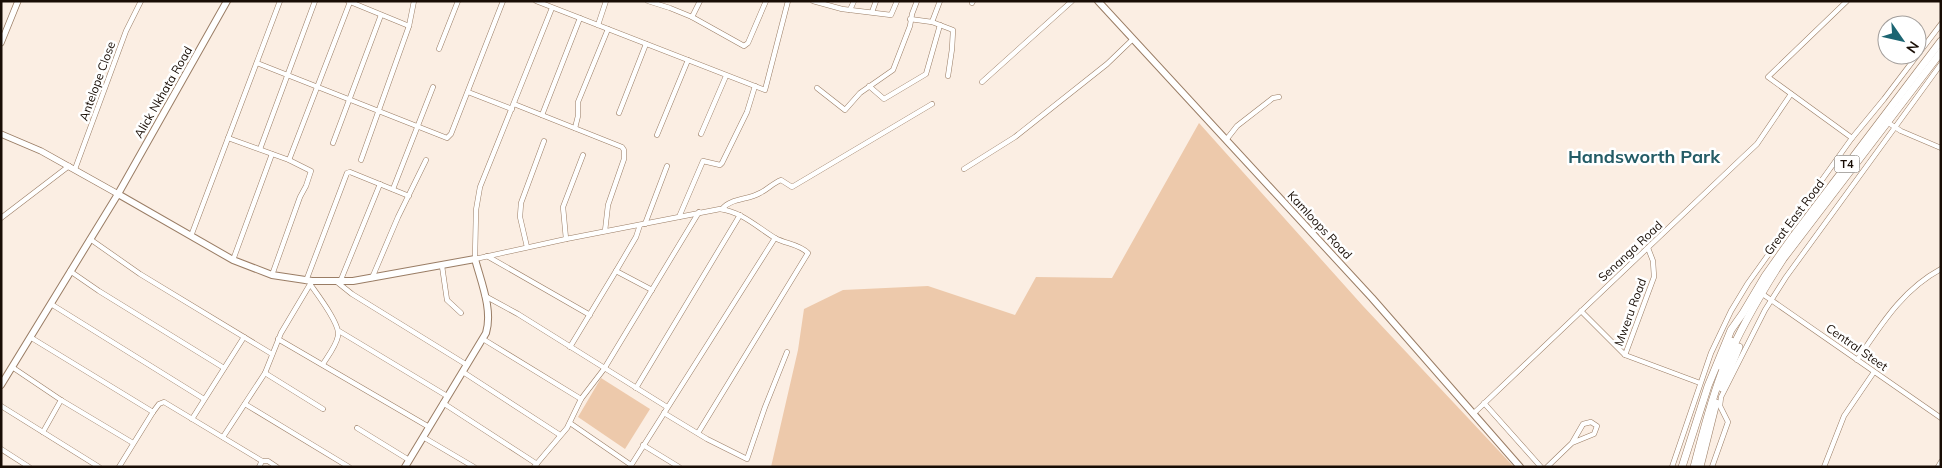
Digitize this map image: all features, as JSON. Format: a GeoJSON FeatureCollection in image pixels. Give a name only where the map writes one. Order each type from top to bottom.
{"type":"FeatureCollection","features":[{"type":"Feature","properties":{"kind":"main road","name":"Alick Nkhata Road"},"geometry":{"type":"LineString","coordinates":[[1,385],[118,194],[227,1]]}},
{"type":"Feature","properties":{"kind":"main road","name":"Kamloops Road"},"geometry":{"type":"LineString","coordinates":[[1098,1],[1372,298],[1520,467]]}},
{"type":"Feature","properties":{"kind":"main road","name":"Great East Road"},"geometry":{"type":"LineString","coordinates":[[1690,467],[1720,365],[1759,291],[1794,235],[1941,41]]}},
{"type":"Feature","properties":{"kind":"main road","name":"Great East Road"},"geometry":{"type":"LineString","coordinates":[[1759,291],[1941,52]]}},
{"type":"Feature","properties":{"kind":"main road"},"geometry":{"type":"LineString","coordinates":[[118,194],[233,260],[272,275],[309,282],[338,282],[372,278],[475,259],[485,296],[489,322],[483,339],[404,467]]}},
{"type":"Feature","properties":{"kind":"main road","name":"Great East Road"},"geometry":{"type":"LineString","coordinates":[[1682,467],[1720,352],[1731,330],[1746,314]]}},
{"type":"Feature","properties":{"kind":"main road","name":"Great East Road"},"geometry":{"type":"LineString","coordinates":[[1694,467],[1708,414],[1724,367],[1746,314]]}},
{"type":"Feature","properties":{"kind":"main road","name":"Great East Road"},"geometry":{"type":"LineString","coordinates":[[1700,467],[1718,396],[1743,336],[1746,314]]}},
{"type":"Feature","properties":{"kind":"street"},"geometry":{"type":"LineString","coordinates":[[1,43],[18,1]]}},
{"type":"Feature","properties":{"kind":"street","name":"Antelope Close"},"geometry":{"type":"LineString","coordinates":[[72,168],[126,31],[141,1]]}},
{"type":"Feature","properties":{"kind":"street"},"geometry":{"type":"LineString","coordinates":[[191,236],[280,1]]}},
{"type":"Feature","properties":{"kind":"street"},"geometry":{"type":"LineString","coordinates":[[260,150],[315,1]]}},
{"type":"Feature","properties":{"kind":"street"},"geometry":{"type":"LineString","coordinates":[[361,160],[409,26],[414,1]]}},
{"type":"Feature","properties":{"kind":"street"},"geometry":{"type":"LineString","coordinates":[[439,48],[458,1]]}},
{"type":"Feature","properties":{"kind":"street"},"geometry":{"type":"LineString","coordinates":[[257,63],[380,110],[444,137],[449,137],[503,1]]}},
{"type":"Feature","properties":{"kind":"street"},"geometry":{"type":"LineString","coordinates":[[536,1],[765,90],[788,1]]}},
{"type":"Feature","properties":{"kind":"street"},"geometry":{"type":"LineString","coordinates":[[598,25],[606,1]]}},
{"type":"Feature","properties":{"kind":"street"},"geometry":{"type":"LineString","coordinates":[[648,1],[692,17],[744,46],[748,43],[766,1]]}},
{"type":"Feature","properties":{"kind":"street"},"geometry":{"type":"LineString","coordinates":[[692,17],[700,1]]}},
{"type":"Feature","properties":{"kind":"street"},"geometry":{"type":"LineString","coordinates":[[812,1],[831,3],[850,10],[892,16],[897,1]]}},
{"type":"Feature","properties":{"kind":"street"},"geometry":{"type":"LineString","coordinates":[[850,10],[854,1]]}},
{"type":"Feature","properties":{"kind":"street"},"geometry":{"type":"LineString","coordinates":[[872,12],[876,1]]}},
{"type":"Feature","properties":{"kind":"street"},"geometry":{"type":"LineString","coordinates":[[817,88],[845,110],[860,93],[893,70],[917,1]]}},
{"type":"Feature","properties":{"kind":"street"},"geometry":{"type":"LineString","coordinates":[[932,22],[940,1]]}},
{"type":"Feature","properties":{"kind":"street"},"geometry":{"type":"LineString","coordinates":[[982,82],[1072,1]]}},
{"type":"Feature","properties":{"kind":"street"},"geometry":{"type":"LineString","coordinates":[[1847,1],[1768,77],[1852,138]]}},
{"type":"Feature","properties":{"kind":"street"},"geometry":{"type":"LineString","coordinates":[[289,160],[348,2],[409,26]]}},
{"type":"Feature","properties":{"kind":"street"},"geometry":{"type":"LineString","coordinates":[[552,8],[480,187],[476,210],[475,259],[605,231],[722,209],[740,215],[775,238],[798,246],[806,251],[807,255],[698,433]]}},
{"type":"Feature","properties":{"kind":"street"},"geometry":{"type":"LineString","coordinates":[[333,143],[381,15]]}},
{"type":"Feature","properties":{"kind":"street"},"geometry":{"type":"LineString","coordinates":[[542,115],[580,18]]}},
{"type":"Feature","properties":{"kind":"street"},"geometry":{"type":"LineString","coordinates":[[910,19],[932,22],[952,29],[948,76]]}},
{"type":"Feature","properties":{"kind":"street"},"geometry":{"type":"LineString","coordinates":[[1672,467],[1700,383],[1720,334],[1748,283],[1852,138],[1941,24]]}},
{"type":"Feature","properties":{"kind":"street"},"geometry":{"type":"LineString","coordinates":[[869,86],[884,99],[926,74],[940,25]]}},
{"type":"Feature","properties":{"kind":"street"},"geometry":{"type":"LineString","coordinates":[[575,128],[578,116],[578,102],[608,29]]}},
{"type":"Feature","properties":{"kind":"street"},"geometry":{"type":"LineString","coordinates":[[964,170],[1015,137],[1107,64],[1133,38]]}},
{"type":"Feature","properties":{"kind":"street"},"geometry":{"type":"LineString","coordinates":[[619,113],[646,44]]}},
{"type":"Feature","properties":{"kind":"street"},"geometry":{"type":"LineString","coordinates":[[657,135],[688,60]]}},
{"type":"Feature","properties":{"kind":"street"},"geometry":{"type":"LineString","coordinates":[[1712,467],[1728,422],[1720,406],[1722,397],[1752,333],[1772,299],[1941,64]]}},
{"type":"Feature","properties":{"kind":"street"},"geometry":{"type":"LineString","coordinates":[[701,134],[726,76]]}},
{"type":"Feature","properties":{"kind":"street"},"geometry":{"type":"LineString","coordinates":[[679,217],[703,161],[722,163],[747,112],[755,86]]}},
{"type":"Feature","properties":{"kind":"street"},"geometry":{"type":"LineString","coordinates":[[394,189],[433,87]]}},
{"type":"Feature","properties":{"kind":"street"},"geometry":{"type":"LineString","coordinates":[[468,92],[542,115],[618,145],[624,150],[624,159],[608,205],[605,231]]}},
{"type":"Feature","properties":{"kind":"street","name":"Senanga Road"},"geometry":{"type":"LineString","coordinates":[[1473,414],[1757,144],[1791,94]]}},
{"type":"Feature","properties":{"kind":"street"},"geometry":{"type":"LineString","coordinates":[[1226,140],[1245,120],[1273,98],[1279,97]]}},
{"type":"Feature","properties":{"kind":"street"},"geometry":{"type":"LineString","coordinates":[[722,209],[730,203],[760,193],[777,181],[781,180],[792,187],[932,104]]}},
{"type":"Feature","properties":{"kind":"street"},"geometry":{"type":"LineString","coordinates":[[1887,122],[1894,128],[1941,148]]}},
{"type":"Feature","properties":{"kind":"street"},"geometry":{"type":"LineString","coordinates":[[1,134],[72,168],[118,194]]}},
{"type":"Feature","properties":{"kind":"street"},"geometry":{"type":"LineString","coordinates":[[228,138],[289,160],[310,170],[311,174],[300,198],[272,275]]}},
{"type":"Feature","properties":{"kind":"street"},"geometry":{"type":"LineString","coordinates":[[527,247],[520,217],[521,203],[544,141]]}},
{"type":"Feature","properties":{"kind":"street"},"geometry":{"type":"LineString","coordinates":[[233,260],[272,154]]}},
{"type":"Feature","properties":{"kind":"street"},"geometry":{"type":"LineString","coordinates":[[566,239],[563,207],[582,155]]}},
{"type":"Feature","properties":{"kind":"street"},"geometry":{"type":"LineString","coordinates":[[372,278],[398,217],[426,160]]}},
{"type":"Feature","properties":{"kind":"street"},"geometry":{"type":"LineString","coordinates":[[570,347],[636,237],[667,166]]}},
{"type":"Feature","properties":{"kind":"street"},"geometry":{"type":"LineString","coordinates":[[1,218],[72,168]]}},
{"type":"Feature","properties":{"kind":"street"},"geometry":{"type":"LineString","coordinates":[[223,437],[264,373],[278,338],[309,282],[347,173],[350,172],[409,196]]}},
{"type":"Feature","properties":{"kind":"street"},"geometry":{"type":"LineString","coordinates":[[380,184],[338,282],[352,294],[467,365]]}},
{"type":"Feature","properties":{"kind":"street"},"geometry":{"type":"LineString","coordinates":[[443,403],[535,465],[570,423],[581,400],[604,369],[699,212]]}},
{"type":"Feature","properties":{"kind":"street"},"geometry":{"type":"LineString","coordinates":[[636,388],[740,215]]}},
{"type":"Feature","properties":{"kind":"street"},"geometry":{"type":"LineString","coordinates":[[570,423],[630,466],[775,238]]}},
{"type":"Feature","properties":{"kind":"street"},"geometry":{"type":"LineString","coordinates":[[90,239],[140,274],[272,354]]}},
{"type":"Feature","properties":{"kind":"street","name":"Mweru Road"},"geometry":{"type":"LineString","coordinates":[[1625,355],[1654,277],[1653,261],[1648,248]]}},
{"type":"Feature","properties":{"kind":"street"},"geometry":{"type":"LineString","coordinates":[[487,256],[590,315]]}},
{"type":"Feature","properties":{"kind":"street"},"geometry":{"type":"LineString","coordinates":[[442,266],[447,300],[461,313]]}},
{"type":"Feature","properties":{"kind":"street"},"geometry":{"type":"LineString","coordinates":[[1858,360],[1898,303],[1912,288],[1941,269]]}},
{"type":"Feature","properties":{"kind":"street"},"geometry":{"type":"LineString","coordinates":[[70,271],[224,368]]}},
{"type":"Feature","properties":{"kind":"street"},"geometry":{"type":"LineString","coordinates":[[616,271],[652,290]]}},
{"type":"Feature","properties":{"kind":"street"},"geometry":{"type":"LineString","coordinates":[[309,282],[324,303],[339,331],[447,396]]}},
{"type":"Feature","properties":{"kind":"street","name":"Central Steet"},"geometry":{"type":"LineString","coordinates":[[1748,283],[1941,418]]}},
{"type":"Feature","properties":{"kind":"street"},"geometry":{"type":"LineString","coordinates":[[485,296],[518,314],[667,407]]}},
{"type":"Feature","properties":{"kind":"street"},"geometry":{"type":"LineString","coordinates":[[50,304],[204,400]]}},
{"type":"Feature","properties":{"kind":"street"},"geometry":{"type":"LineString","coordinates":[[1581,311],[1625,355],[1700,383]]}},
{"type":"Feature","properties":{"kind":"street"},"geometry":{"type":"LineString","coordinates":[[323,364],[338,338],[339,331]]}},
{"type":"Feature","properties":{"kind":"street"},"geometry":{"type":"LineString","coordinates":[[30,337],[153,412]]}},
{"type":"Feature","properties":{"kind":"street"},"geometry":{"type":"LineString","coordinates":[[192,419],[244,337]]}},
{"type":"Feature","properties":{"kind":"street"},"geometry":{"type":"LineString","coordinates":[[278,338],[429,427]]}},
{"type":"Feature","properties":{"kind":"street"},"geometry":{"type":"LineString","coordinates":[[483,339],[581,400]]}},
{"type":"Feature","properties":{"kind":"street"},"geometry":{"type":"LineString","coordinates":[[664,412],[698,433],[747,459],[787,352]]}},
{"type":"Feature","properties":{"kind":"street"},"geometry":{"type":"LineString","coordinates":[[12,367],[61,400],[133,443]]}},
{"type":"Feature","properties":{"kind":"street"},"geometry":{"type":"LineString","coordinates":[[462,372],[560,436]]}},
{"type":"Feature","properties":{"kind":"street"},"geometry":{"type":"LineString","coordinates":[[1824,467],[1844,416],[1874,372]]}},
{"type":"Feature","properties":{"kind":"street"},"geometry":{"type":"LineString","coordinates":[[264,373],[323,408]]}},
{"type":"Feature","properties":{"kind":"street"},"geometry":{"type":"LineString","coordinates":[[43,432],[61,400]]}},
{"type":"Feature","properties":{"kind":"street"},"geometry":{"type":"LineString","coordinates":[[119,467],[153,412],[159,404],[164,402],[262,461],[268,461],[277,467]]}},
{"type":"Feature","properties":{"kind":"street"},"geometry":{"type":"LineString","coordinates":[[245,404],[349,467]]}},
{"type":"Feature","properties":{"kind":"street"},"geometry":{"type":"LineString","coordinates":[[1484,404],[1541,467]]}},
{"type":"Feature","properties":{"kind":"street"},"geometry":{"type":"LineString","coordinates":[[1,406],[99,467]]}},
{"type":"Feature","properties":{"kind":"street"},"geometry":{"type":"LineString","coordinates":[[1547,467],[1572,443],[1583,424],[1591,422],[1597,426],[1594,434],[1572,443]]}},
{"type":"Feature","properties":{"kind":"street"},"geometry":{"type":"LineString","coordinates":[[357,428],[409,460]]}},
{"type":"Feature","properties":{"kind":"street"},"geometry":{"type":"LineString","coordinates":[[423,437],[474,467]]}},
{"type":"Feature","properties":{"kind":"street"},"geometry":{"type":"LineString","coordinates":[[643,445],[679,467]]}},
{"type":"Feature","properties":{"kind":"street"},"geometry":{"type":"LineString","coordinates":[[1,449],[29,467]]}},
{"type":"Feature","properties":{"kind":"street"},"geometry":{"type":"LineString","coordinates":[[259,467],[262,461]]}},
{"type":"Feature","properties":{"kind":"street"},"geometry":{"type":"LineString","coordinates":[[1938,467],[1941,462]]}},
{"type":"Feature","properties":{"kind":"shaded area"},"geometry":{"type":"Polygon","coordinates":[[[1199,123],[1363,306],[1514,467],[771,467],[798,350],[804,309],[843,290],[928,286],[1015,315],[1036,277],[1112,278],[1199,123]]]}},
{"type":"Feature","properties":{"kind":"shaded area"},"geometry":{"type":"Polygon","coordinates":[[[601,378],[650,409],[625,449],[578,417],[601,378]]]}},
{"type":"Feature","properties":{"kind":"district","name":"Handsworth Park"},"geometry":{"type":"Point","coordinates":[1644,156]}}]}
